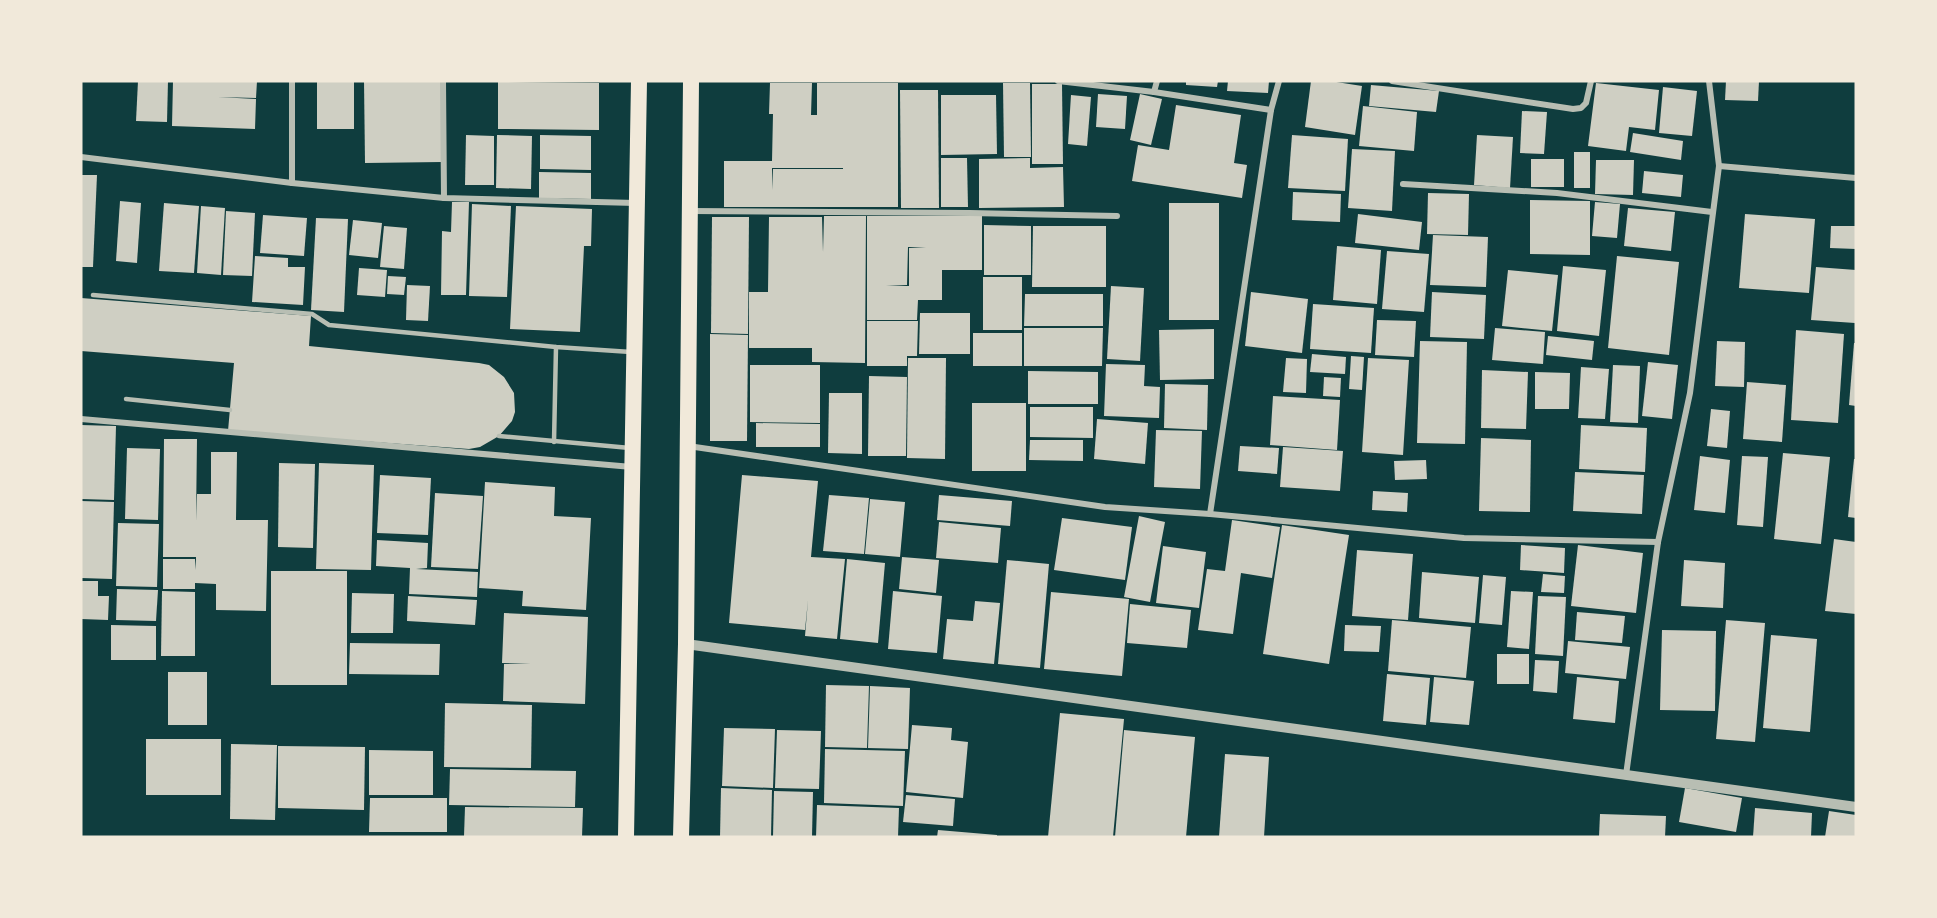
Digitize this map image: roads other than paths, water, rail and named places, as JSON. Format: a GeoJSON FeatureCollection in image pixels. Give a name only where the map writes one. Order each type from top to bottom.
{"type":"FeatureCollection","features":[{"type":"Feature","properties":{"kind":"highway"},"geometry":{"type":"LineString","coordinates":[[626,837],[639,203],[639,81]]}},
{"type":"Feature","properties":{"kind":"highway"},"geometry":{"type":"LineString","coordinates":[[681,837],[686,644],[691,81]]}},
{"type":"Feature","properties":{"kind":"street"},"geometry":{"type":"LineString","coordinates":[[292,81],[292,183]]}},
{"type":"Feature","properties":{"kind":"street"},"geometry":{"type":"LineString","coordinates":[[443,81],[444,198]]}},
{"type":"Feature","properties":{"kind":"street"},"geometry":{"type":"LineString","coordinates":[[1058,81],[1154,92],[1271,110]]}},
{"type":"Feature","properties":{"kind":"street"},"geometry":{"type":"LineString","coordinates":[[1154,92],[1157,81]]}},
{"type":"Feature","properties":{"kind":"street"},"geometry":{"type":"LineString","coordinates":[[1210,514],[1271,110],[1279,81]]}},
{"type":"Feature","properties":{"kind":"street"},"geometry":{"type":"LineString","coordinates":[[1392,81],[1573,109],[1581,108],[1586,103],[1591,81]]}},
{"type":"Feature","properties":{"kind":"street"},"geometry":{"type":"LineString","coordinates":[[1626,775],[1658,542],[1690,393],[1719,166],[1709,81]]}},
{"type":"Feature","properties":{"kind":"street"},"geometry":{"type":"LineString","coordinates":[[81,157],[292,183],[444,198],[639,203]]}},
{"type":"Feature","properties":{"kind":"street"},"geometry":{"type":"LineString","coordinates":[[1719,166],[1856,178]]}},
{"type":"Feature","properties":{"kind":"street"},"geometry":{"type":"LineString","coordinates":[[1403,184],[1557,193],[1712,212]]}},
{"type":"Feature","properties":{"kind":"street"},"geometry":{"type":"LineString","coordinates":[[689,211],[1117,216]]}},
{"type":"Feature","properties":{"kind":"street"},"geometry":{"type":"LineString","coordinates":[[81,419],[632,467]]}},
{"type":"Feature","properties":{"kind":"street"},"geometry":{"type":"LineString","coordinates":[[687,446],[1105,507],[1210,514],[1464,538],[1658,542]]}},
{"type":"Feature","properties":{"kind":"street"},"geometry":{"type":"LineString","coordinates":[[686,644],[1856,807]]}},
{"type":"Feature","properties":{"kind":"lane"},"geometry":{"type":"LineString","coordinates":[[93,295],[312,314],[329,325],[556,347],[635,352]]}},
{"type":"Feature","properties":{"kind":"lane"},"geometry":{"type":"LineString","coordinates":[[554,442],[556,347]]}},
{"type":"Feature","properties":{"kind":"lane"},"geometry":{"type":"LineString","coordinates":[[126,399],[230,410]]}},
{"type":"Feature","properties":{"kind":"lane"},"geometry":{"type":"LineString","coordinates":[[499,436],[633,448]]}}]}
